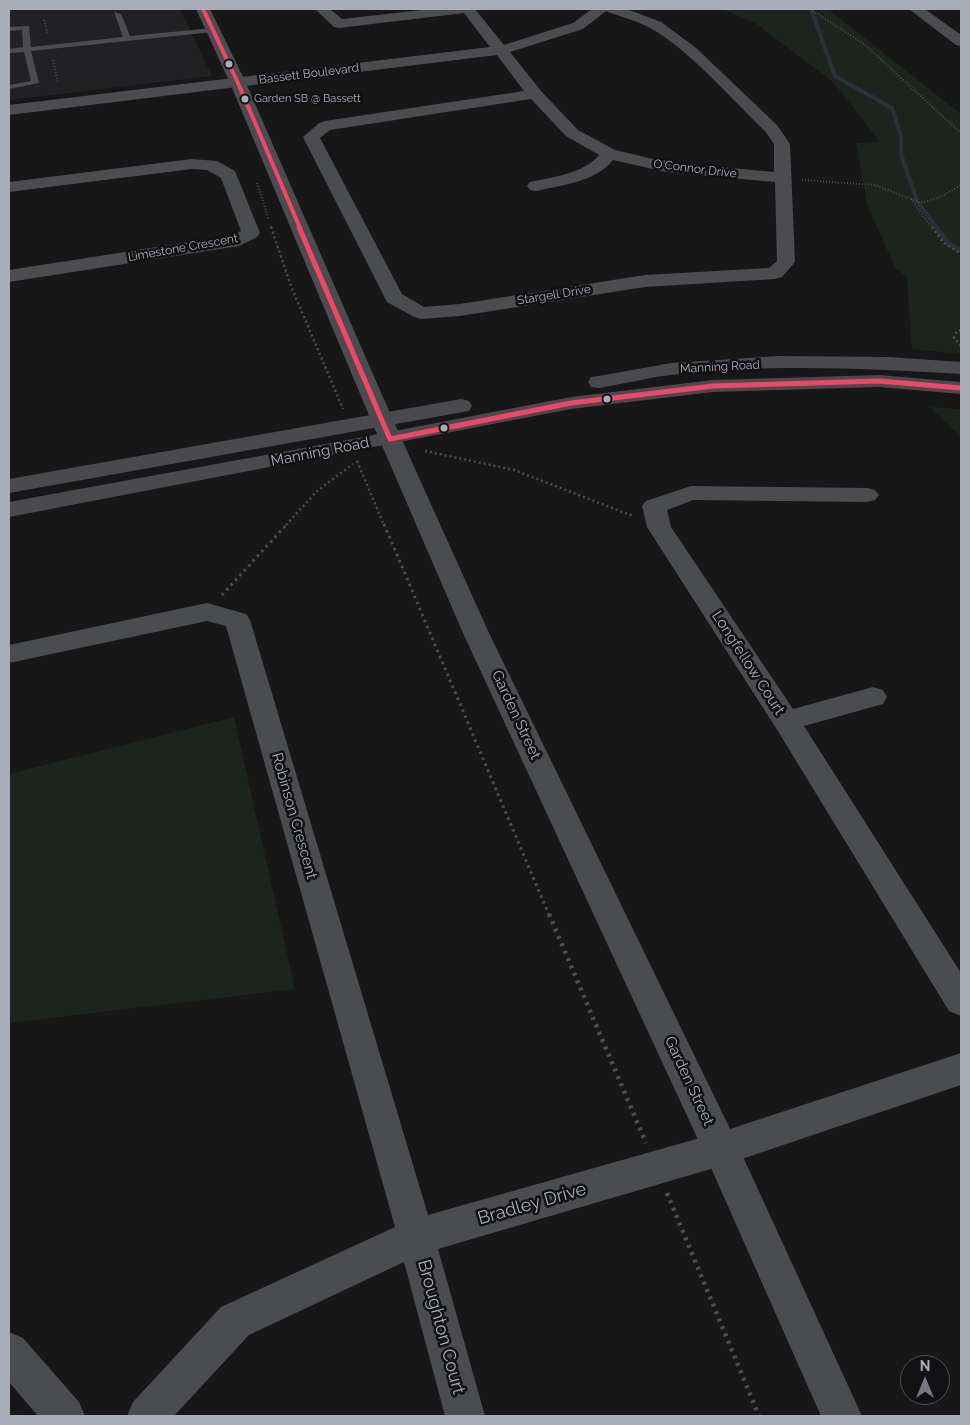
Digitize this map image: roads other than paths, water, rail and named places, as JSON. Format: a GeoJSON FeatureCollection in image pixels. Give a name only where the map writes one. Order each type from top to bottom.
{"type":"FeatureCollection","features":[{"type":"Feature","properties":{"kind":"main road","name":"Manning Road"},"geometry":{"type":"LineString","coordinates":[[9,510],[670,370],[783,363],[910,363],[961,368]]}},
{"type":"Feature","properties":{"kind":"main road","name":"Manning Road"},"geometry":{"type":"LineString","coordinates":[[386,429],[571,402],[713,386],[879,381],[961,388]]}},
{"type":"Feature","properties":{"kind":"main road","name":"Manning Road"},"geometry":{"type":"LineString","coordinates":[[9,486],[354,436]]}},
{"type":"Feature","properties":{"kind":"street","name":"Garden Street"},"geometry":{"type":"LineString","coordinates":[[202,9],[238,83],[386,429],[476,633],[721,1149],[842,1416]]}},
{"type":"Feature","properties":{"kind":"street"},"geometry":{"type":"LineString","coordinates":[[322,9],[339,24],[467,9]]}},
{"type":"Feature","properties":{"kind":"street","name":"O'Connor Drive"},"geometry":{"type":"LineString","coordinates":[[467,9],[502,50],[535,94],[572,133],[609,154],[666,167],[783,178]]}},
{"type":"Feature","properties":{"kind":"street","name":"Bassett Boulevard"},"geometry":{"type":"LineString","coordinates":[[9,110],[502,50],[578,26],[601,9]]}},
{"type":"Feature","properties":{"kind":"street","name":"Stargell Drive"},"geometry":{"type":"LineString","coordinates":[[535,94],[325,126],[312,137],[394,298],[421,313],[460,310],[645,281],[775,273],[786,262],[782,144],[771,128],[690,50],[656,25],[634,15],[612,9]]}},
{"type":"Feature","properties":{"kind":"street"},"geometry":{"type":"LineString","coordinates":[[916,9],[961,42]]}},
{"type":"Feature","properties":{"kind":"street"},"geometry":{"type":"LineString","coordinates":[[536,186],[568,179],[598,167],[609,154]]}},
{"type":"Feature","properties":{"kind":"street","name":"Limestone Crescent"},"geometry":{"type":"LineString","coordinates":[[9,187],[192,164],[211,165],[229,175],[251,233],[239,240],[9,276]]}},
{"type":"Feature","properties":{"kind":"street","name":"Longfellow Court"},"geometry":{"type":"LineString","coordinates":[[866,494],[691,493],[654,506],[659,527],[786,721],[961,1001]]}},
{"type":"Feature","properties":{"kind":"street","name":"Robinson Crescent"},"geometry":{"type":"LineString","coordinates":[[9,654],[207,612],[237,620],[416,1237]]}},
{"type":"Feature","properties":{"kind":"street"},"geometry":{"type":"LineString","coordinates":[[786,721],[873,697]]}},
{"type":"Feature","properties":{"kind":"street","name":"Bradley Drive"},"geometry":{"type":"LineString","coordinates":[[147,1416],[235,1321],[416,1237],[721,1149],[961,1070]]}},
{"type":"Feature","properties":{"kind":"street","name":"Broughton Court"},"geometry":{"type":"LineString","coordinates":[[416,1237],[465,1416]]}},
{"type":"Feature","properties":{"kind":"street"},"geometry":{"type":"LineString","coordinates":[[9,1352],[65,1416]]}},
{"type":"Feature","properties":{"kind":"lane"},"geometry":{"type":"LineString","coordinates":[[117,14],[127,38]]}},
{"type":"Feature","properties":{"kind":"lane"},"geometry":{"type":"LineString","coordinates":[[9,30],[26,28],[27,48],[35,83],[9,87]]}},
{"type":"Feature","properties":{"kind":"lane"},"geometry":{"type":"LineString","coordinates":[[9,51],[213,30]]}},
{"type":"Feature","properties":{"kind":"waterway"},"geometry":{"type":"LineString","coordinates":[[811,9],[835,76],[892,108],[901,136],[901,154],[917,201],[937,228]]}},
{"type":"Feature","properties":{"kind":"waterway"},"geometry":{"type":"LineString","coordinates":[[936,227],[949,244],[961,251]]}},
{"type":"Feature","properties":{"kind":"place","name":"Garden SB @ Bassett"},"geometry":{"type":"Point","coordinates":[245,99]}}]}
